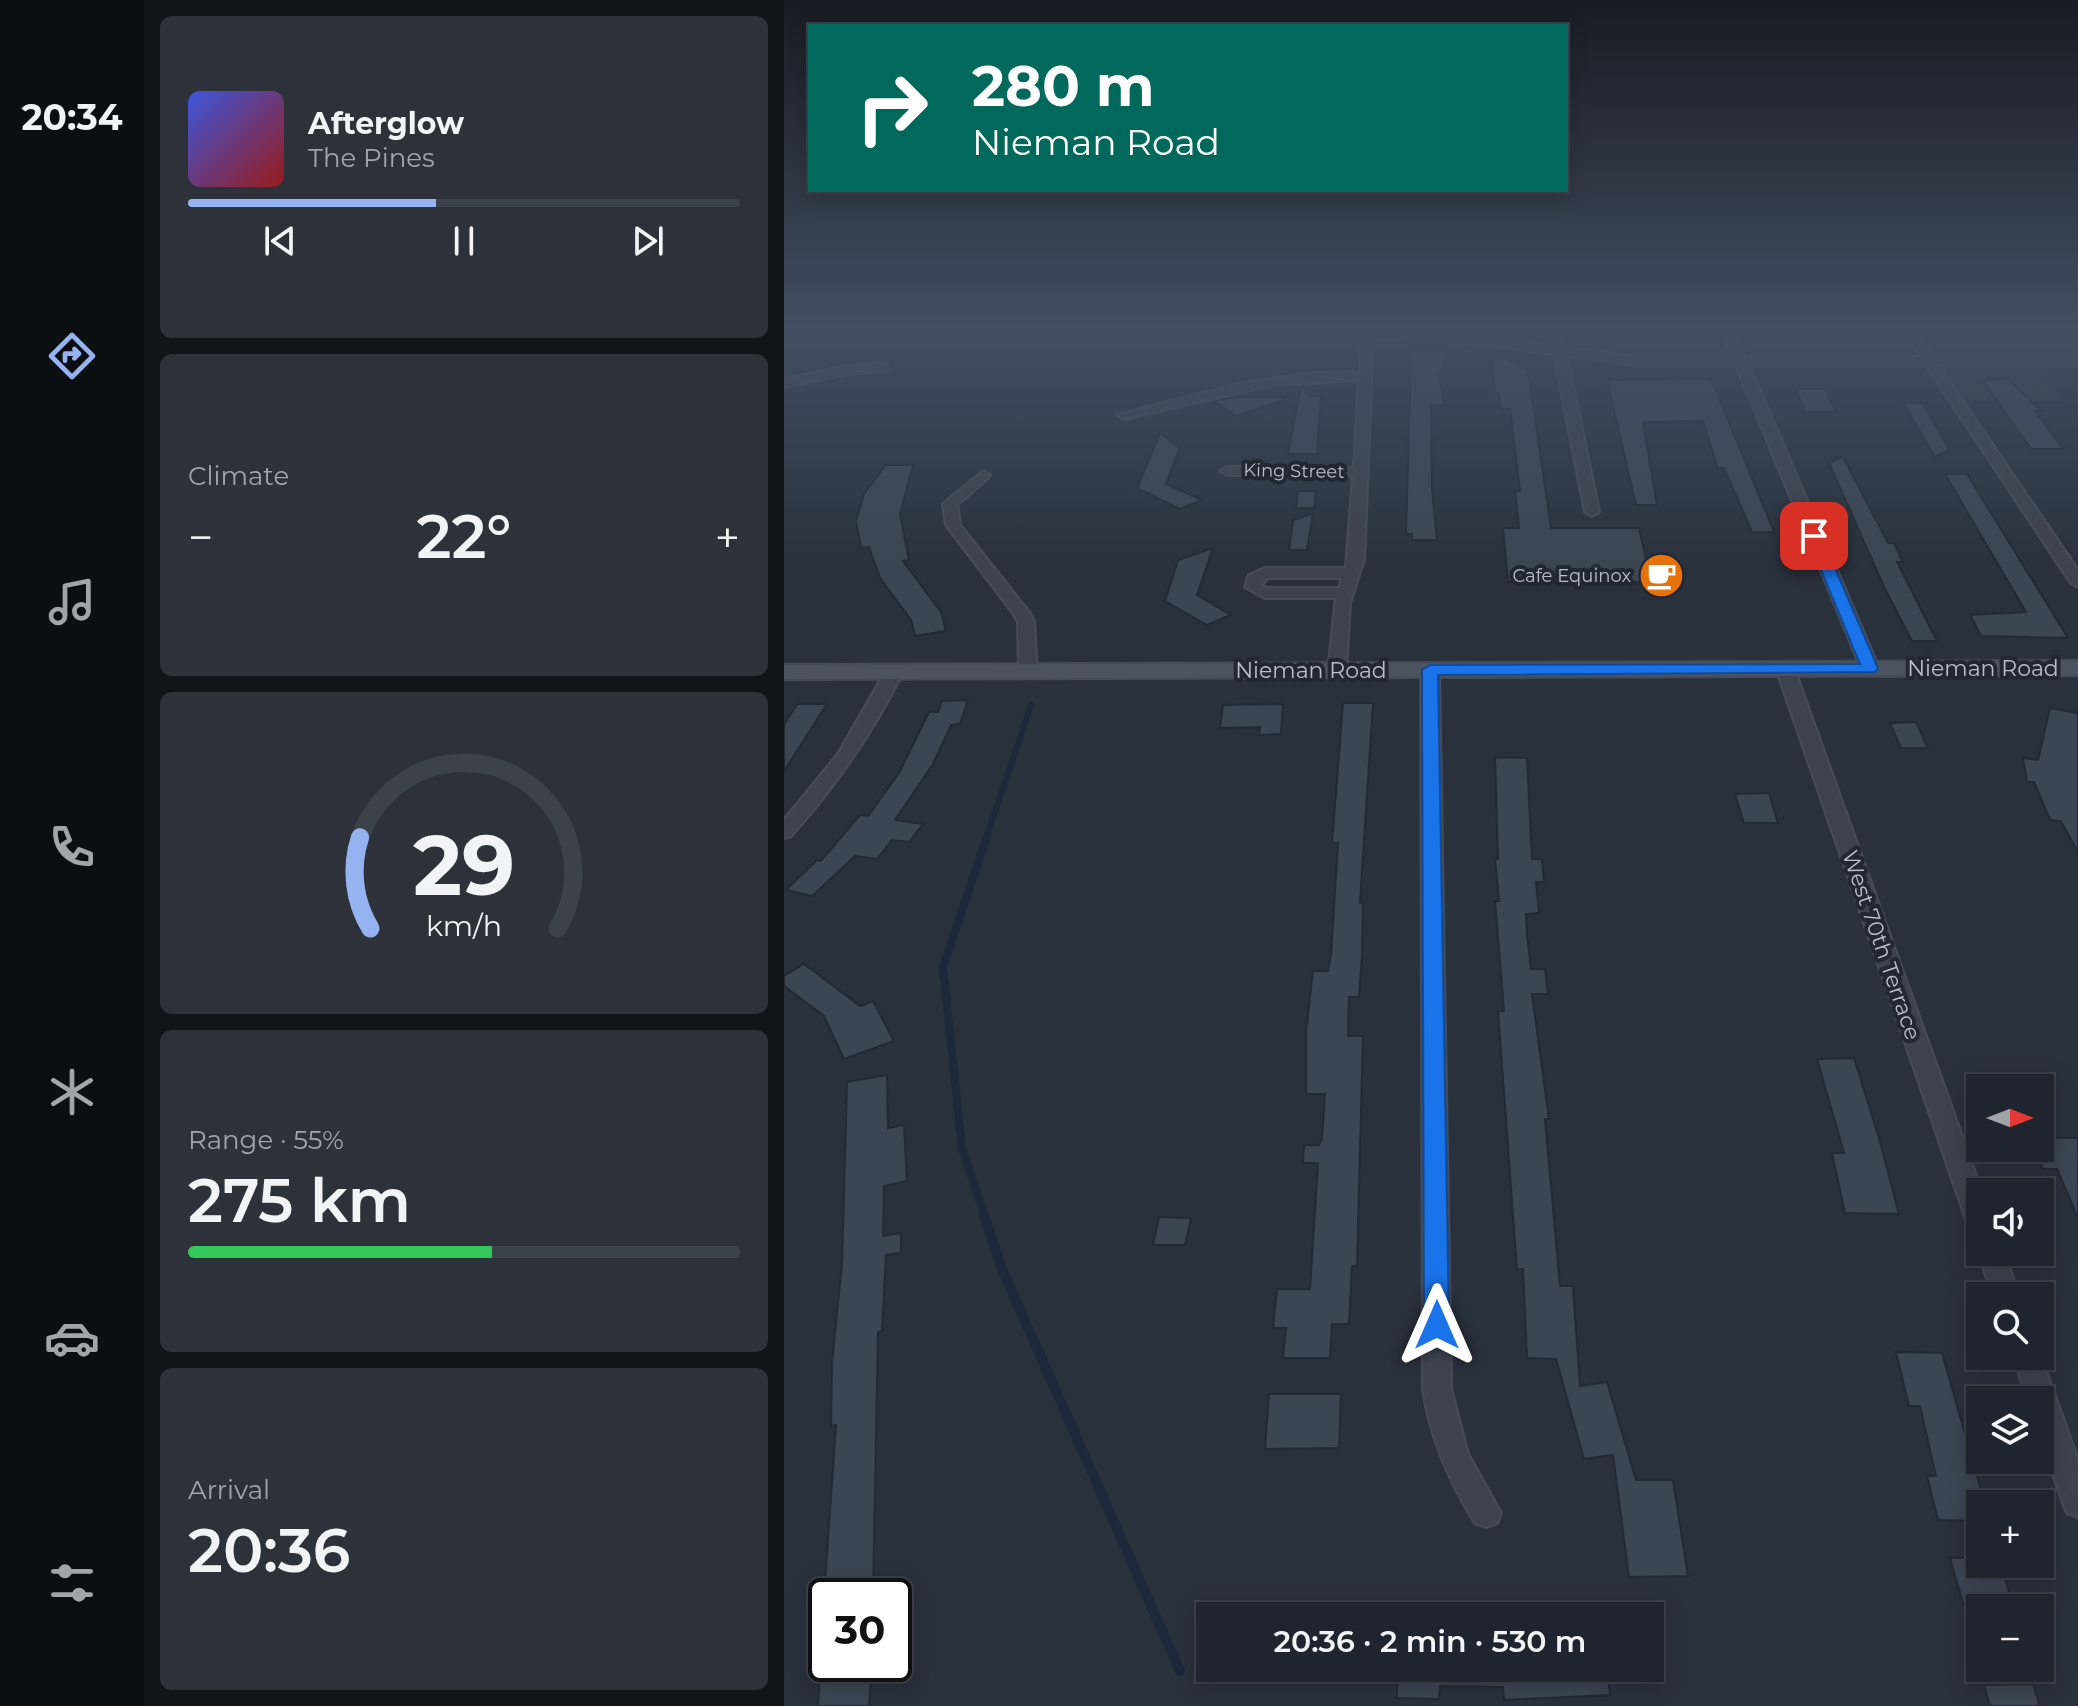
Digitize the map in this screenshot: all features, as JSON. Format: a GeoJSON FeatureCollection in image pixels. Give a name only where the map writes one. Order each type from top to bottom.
{"type":"FeatureCollection","features":[{"type":"Feature","properties":{"kind":"main road","name":"Nieman Road"},"geometry":{"type":"LineString","coordinates":[[784,672],[2078,668]]}},
{"type":"Feature","properties":{"kind":"street"},"geometry":{"type":"LineString","coordinates":[[1124,415],[1153,408]]}},
{"type":"Feature","properties":{"kind":"street"},"geometry":{"type":"LineString","coordinates":[[1337,670],[1345,593],[1356,560],[1364,408]]}},
{"type":"Feature","properties":{"kind":"street"},"geometry":{"type":"LineString","coordinates":[[1571,408],[1592,512]]}},
{"type":"Feature","properties":{"kind":"street"},"geometry":{"type":"LineString","coordinates":[[1760,408],[1870,668]]}},
{"type":"Feature","properties":{"kind":"street"},"geometry":{"type":"LineString","coordinates":[[1961,408],[2078,582]]}},
{"type":"Feature","properties":{"kind":"street","name":"King Street"},"geometry":{"type":"LineString","coordinates":[[1227,471],[1361,472]]}},
{"type":"Feature","properties":{"kind":"street"},"geometry":{"type":"LineString","coordinates":[[983,475],[950,504],[953,525],[1021,612],[1026,622],[1028,671]]}},
{"type":"Feature","properties":{"kind":"street"},"geometry":{"type":"LineString","coordinates":[[1345,593],[1265,593],[1253,587],[1255,578],[1265,573],[1351,573]]}},
{"type":"Feature","properties":{"kind":"street","name":"West 70th Terrace"},"geometry":{"type":"LineString","coordinates":[[1785,668],[1966,1182]]}},
{"type":"Feature","properties":{"kind":"street"},"geometry":{"type":"LineString","coordinates":[[1430,670],[1437,1389],[1441,1422],[1450,1451],[1486,1513]]}},
{"type":"Feature","properties":{"kind":"street"},"geometry":{"type":"LineString","coordinates":[[784,832],[842,765],[865,730],[894,672]]}},
{"type":"Feature","properties":{"kind":"street"},"geometry":{"type":"LineString","coordinates":[[2032,1370],[2078,1503]]}},
{"type":"Feature","properties":{"kind":"building"},"geometry":{"type":"Polygon","coordinates":[[[1224,408],[1261,408],[1236,416],[1224,408]]]}},
{"type":"Feature","properties":{"kind":"building"},"geometry":{"type":"Polygon","coordinates":[[[1297,408],[1320,408],[1317,454],[1288,454],[1297,408]]]}},
{"type":"Feature","properties":{"kind":"building"},"geometry":{"type":"Polygon","coordinates":[[[1409,408],[1431,408],[1432,489],[1437,540],[1412,540],[1412,534],[1406,534],[1409,408]]]}},
{"type":"Feature","properties":{"kind":"building"},"geometry":{"type":"Polygon","coordinates":[[[1533,408],[1551,528],[1639,528],[1647,563],[1666,563],[1670,582],[1508,582],[1503,528],[1519,528],[1515,491],[1520,491],[1510,409],[1501,409],[1533,408]]]}},
{"type":"Feature","properties":{"kind":"building"},"geometry":{"type":"Polygon","coordinates":[[[1613,408],[1723,408],[1774,532],[1752,532],[1724,468],[1718,468],[1703,421],[1643,422],[1657,505],[1636,505],[1613,408]]]}},
{"type":"Feature","properties":{"kind":"building"},"geometry":{"type":"Polygon","coordinates":[[[1804,408],[1834,408],[1836,412],[1806,412],[1804,408]]]}},
{"type":"Feature","properties":{"kind":"building"},"geometry":{"type":"Polygon","coordinates":[[[1906,408],[1926,408],[1949,449],[1935,457],[1906,408]]]}},
{"type":"Feature","properties":{"kind":"building"},"geometry":{"type":"Polygon","coordinates":[[[2002,408],[2038,408],[2041,411],[2035,411],[2063,449],[2031,449],[2002,408]]]}},
{"type":"Feature","properties":{"kind":"building"},"geometry":{"type":"Polygon","coordinates":[[[1160,433],[1180,448],[1166,484],[1202,500],[1180,509],[1137,488],[1160,433]]]}},
{"type":"Feature","properties":{"kind":"building"},"geometry":{"type":"Polygon","coordinates":[[[1843,457],[1888,543],[1894,543],[1903,562],[1897,562],[1937,641],[1912,641],[1884,587],[1829,463],[1843,457]]]}},
{"type":"Feature","properties":{"kind":"building"},"geometry":{"type":"Polygon","coordinates":[[[886,465],[913,465],[900,514],[909,560],[903,561],[941,612],[946,631],[915,636],[911,620],[880,578],[869,547],[861,548],[856,521],[864,494],[886,465]]]}},
{"type":"Feature","properties":{"kind":"building"},"geometry":{"type":"Polygon","coordinates":[[[1945,474],[1967,474],[2068,638],[1981,636],[1970,615],[2026,612],[1945,474]]]}},
{"type":"Feature","properties":{"kind":"building"},"geometry":{"type":"Polygon","coordinates":[[[1298,491],[1316,491],[1314,508],[1296,508],[1298,491]]]}},
{"type":"Feature","properties":{"kind":"building"},"geometry":{"type":"Polygon","coordinates":[[[1313,513],[1307,550],[1289,550],[1293,520],[1313,513]]]}},
{"type":"Feature","properties":{"kind":"building"},"geometry":{"type":"Polygon","coordinates":[[[1213,548],[1197,595],[1231,615],[1207,625],[1165,601],[1178,560],[1213,548]]]}},
{"type":"Feature","properties":{"kind":"building"},"geometry":{"type":"Polygon","coordinates":[[[968,700],[960,724],[951,725],[933,764],[895,820],[923,824],[909,842],[892,840],[877,859],[855,856],[812,896],[786,890],[817,860],[821,861],[860,815],[868,816],[899,773],[929,712],[938,712],[942,701],[968,700]]]}},
{"type":"Feature","properties":{"kind":"building"},"geometry":{"type":"Polygon","coordinates":[[[1343,703],[1373,703],[1360,903],[1363,903],[1359,997],[1349,997],[1348,1036],[1363,1036],[1357,1266],[1352,1266],[1349,1324],[1332,1324],[1330,1358],[1283,1358],[1286,1328],[1273,1328],[1277,1289],[1310,1289],[1318,1163],[1303,1163],[1304,1145],[1319,1145],[1322,1138],[1325,1094],[1306,1094],[1306,1032],[1313,971],[1328,971],[1331,955],[1338,843],[1332,843],[1343,703]]]}},
{"type":"Feature","properties":{"kind":"building"},"geometry":{"type":"Polygon","coordinates":[[[797,704],[827,704],[784,771],[784,725],[797,704]]]}},
{"type":"Feature","properties":{"kind":"building"},"geometry":{"type":"Polygon","coordinates":[[[1283,704],[1281,734],[1259,735],[1260,727],[1220,728],[1223,705],[1283,704]]]}},
{"type":"Feature","properties":{"kind":"building"},"geometry":{"type":"Polygon","coordinates":[[[2050,708],[2078,713],[2078,853],[2061,821],[2050,820],[2034,782],[2027,782],[2023,758],[2038,760],[2050,708]]]}},
{"type":"Feature","properties":{"kind":"building"},"geometry":{"type":"Polygon","coordinates":[[[1916,722],[1928,748],[1901,748],[1890,723],[1916,722]]]}},
{"type":"Feature","properties":{"kind":"building"},"geometry":{"type":"Polygon","coordinates":[[[1495,757],[1527,758],[1532,859],[1542,859],[1544,882],[1536,882],[1539,913],[1526,914],[1527,935],[1531,969],[1545,969],[1548,994],[1532,994],[1549,1119],[1545,1119],[1560,1286],[1573,1286],[1580,1386],[1607,1382],[1636,1480],[1673,1480],[1688,1576],[1629,1577],[1613,1455],[1584,1459],[1556,1359],[1527,1358],[1523,1269],[1517,1270],[1498,1011],[1504,1011],[1495,901],[1499,901],[1495,859],[1498,859],[1495,757]]]}},
{"type":"Feature","properties":{"kind":"building"},"geometry":{"type":"Polygon","coordinates":[[[1769,793],[1778,823],[1744,823],[1735,794],[1769,793]]]}},
{"type":"Feature","properties":{"kind":"building"},"geometry":{"type":"Polygon","coordinates":[[[804,964],[860,1006],[873,1001],[894,1041],[844,1059],[824,1016],[784,986],[784,976],[804,964]]]}},
{"type":"Feature","properties":{"kind":"building"},"geometry":{"type":"Polygon","coordinates":[[[1854,1058],[1899,1214],[1845,1213],[1832,1153],[1844,1153],[1817,1059],[1854,1058]]]}},
{"type":"Feature","properties":{"kind":"building"},"geometry":{"type":"Polygon","coordinates":[[[887,1075],[888,1128],[904,1125],[907,1181],[884,1186],[883,1236],[901,1233],[901,1253],[886,1255],[882,1331],[878,1332],[873,1578],[825,1578],[836,1425],[831,1426],[832,1362],[842,1264],[847,1082],[887,1075]]]}},
{"type":"Feature","properties":{"kind":"building"},"geometry":{"type":"Polygon","coordinates":[[[2054,1138],[2078,1138],[2078,1218],[2057,1169],[2043,1169],[2040,1162],[2054,1162],[2054,1138]]]}},
{"type":"Feature","properties":{"kind":"building"},"geometry":{"type":"Polygon","coordinates":[[[1159,1217],[1191,1218],[1185,1245],[1153,1245],[1159,1217]]]}},
{"type":"Feature","properties":{"kind":"building"},"geometry":{"type":"Polygon","coordinates":[[[1896,1352],[1942,1353],[1966,1437],[1966,1474],[1976,1474],[1981,1490],[1966,1490],[1966,1521],[1938,1520],[1927,1476],[1936,1476],[1920,1406],[1909,1406],[1896,1352]]]}},
{"type":"Feature","properties":{"kind":"building"},"geometry":{"type":"Polygon","coordinates":[[[1269,1394],[1341,1394],[1339,1448],[1265,1449],[1269,1394]]]}},
{"type":"Feature","properties":{"kind":"building"},"geometry":{"type":"Polygon","coordinates":[[[1950,1558],[1966,1558],[1966,1578],[2004,1578],[2010,1594],[1966,1594],[1966,1613],[1950,1558]]]}},
{"type":"Feature","properties":{"kind":"building"},"geometry":{"type":"Polygon","coordinates":[[[820,1682],[871,1682],[869,1706],[818,1706],[820,1682]]]}},
{"type":"Feature","properties":{"kind":"building"},"geometry":{"type":"Polygon","coordinates":[[[1397,1682],[1609,1682],[1610,1695],[1504,1700],[1503,1687],[1440,1686],[1439,1699],[1397,1698],[1397,1682]]]}},
{"type":"Feature","properties":{"kind":"building"},"geometry":{"type":"Polygon","coordinates":[[[2033,1684],[2040,1706],[1990,1706],[1984,1685],[2033,1684]]]}},
{"type":"Feature","properties":{"kind":"waterway"},"geometry":{"type":"LineString","coordinates":[[985,841],[1031,705]]}},
{"type":"Feature","properties":{"kind":"waterway"},"geometry":{"type":"LineString","coordinates":[[985,1217],[962,1148],[943,967],[986,839]]}},
{"type":"Feature","properties":{"kind":"waterway"},"geometry":{"type":"LineString","coordinates":[[984,1215],[1002,1269],[1180,1671]]}},
{"type":"Feature","properties":{"kind":"place","name":"Cafe Equinox"},"geometry":{"type":"Point","coordinates":[1662,576]}},
{"type":"Feature","properties":{"kind":"route"},"geometry":{"type":"LineString","coordinates":[[1437,1325],[1430,670],[1870,668],[1814,536]]}}]}
